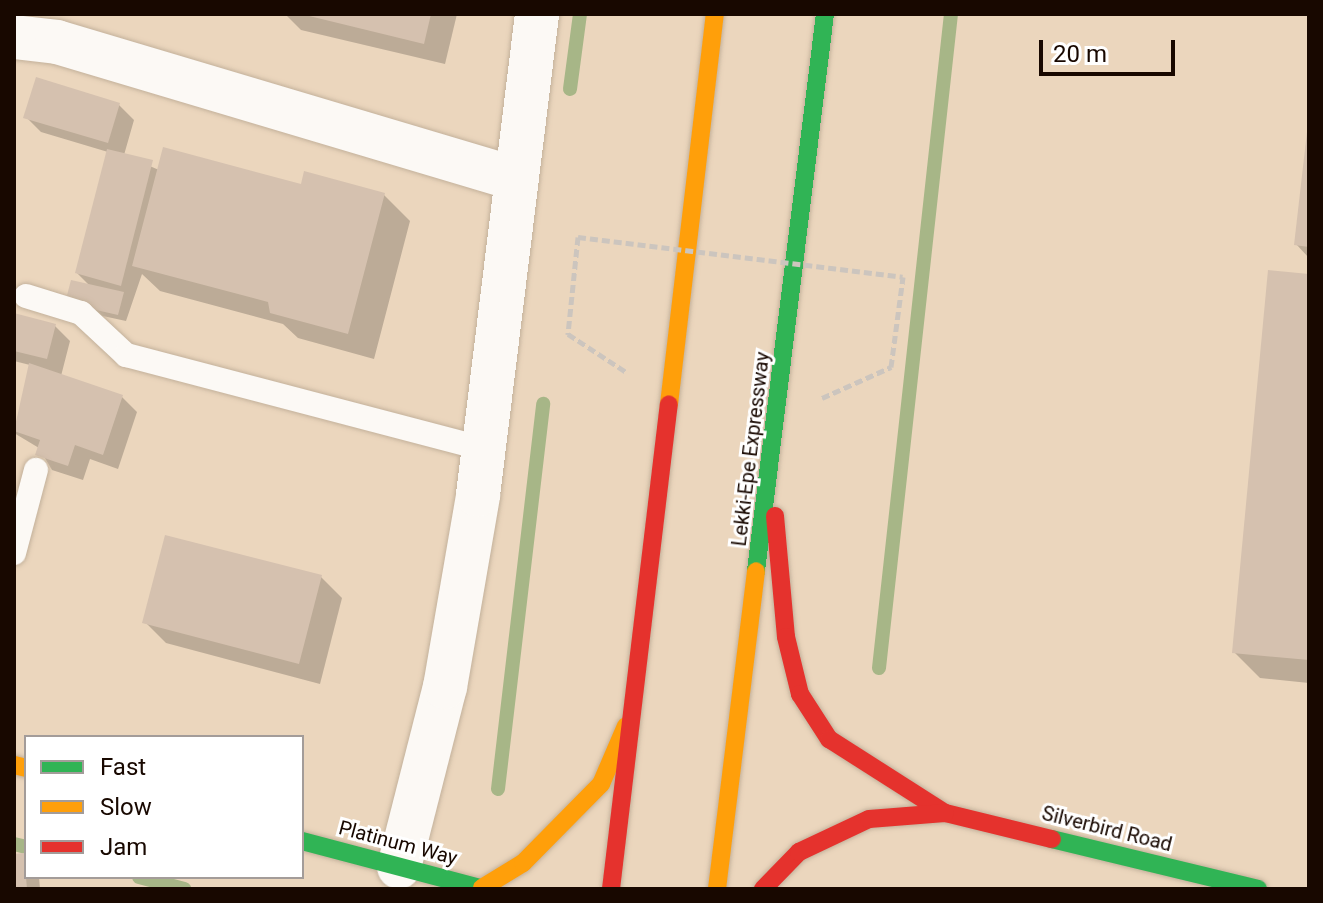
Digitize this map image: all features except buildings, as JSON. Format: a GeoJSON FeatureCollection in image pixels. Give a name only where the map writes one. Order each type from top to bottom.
{"type":"FeatureCollection","features":[{"type":"Feature","properties":{"kind":"main road"},"geometry":{"type":"LineString","coordinates":[[611,889],[715,14]]}},
{"type":"Feature","properties":{"kind":"main road","name":"Lekki-Epe Expressway"},"geometry":{"type":"LineString","coordinates":[[717,889],[773,460],[825,14]]}},
{"type":"Feature","properties":{"kind":"main road"},"geometry":{"type":"LineString","coordinates":[[773,460],[778,574],[800,694],[829,739],[945,813]]}},
{"type":"Feature","properties":{"kind":"main road","name":"Platinum Way"},"geometry":{"type":"LineString","coordinates":[[304,842],[483,889],[523,863],[601,784],[632,712]]}},
{"type":"Feature","properties":{"kind":"main road"},"geometry":{"type":"LineString","coordinates":[[763,889],[799,852],[869,819],[945,813]]}},
{"type":"Feature","properties":{"kind":"main road","name":"Silverbird Road"},"geometry":{"type":"LineString","coordinates":[[945,813],[1258,889]]}},
{"type":"Feature","properties":{"kind":"street"},"geometry":{"type":"LineString","coordinates":[[399,867],[445,687],[484,449],[537,14]]}},
{"type":"Feature","properties":{"kind":"street"},"geometry":{"type":"LineString","coordinates":[[14,37],[57,42],[516,179]]}},
{"type":"Feature","properties":{"kind":"lane"},"geometry":{"type":"LineString","coordinates":[[26,296],[81,313],[126,355],[484,449]]}},
{"type":"Feature","properties":{"kind":"lane"},"geometry":{"type":"LineString","coordinates":[[14,553],[36,470]]}},
{"type":"Feature","properties":{"kind":"path"},"geometry":{"type":"LineString","coordinates":[[669,400],[568,334],[578,237],[903,277],[891,367],[777,417]]}},
{"type":"Feature","properties":{"kind":"waterway"},"geometry":{"type":"LineString","coordinates":[[570,89],[580,14]]}},
{"type":"Feature","properties":{"kind":"waterway"},"geometry":{"type":"LineString","coordinates":[[879,668],[951,14]]}},
{"type":"Feature","properties":{"kind":"waterway"},"geometry":{"type":"LineString","coordinates":[[498,789],[543,404]]}},
{"type":"Feature","properties":{"kind":"waterway"},"geometry":{"type":"LineString","coordinates":[[14,844],[24,846]]}},
{"type":"Feature","properties":{"kind":"waterway"},"geometry":{"type":"LineString","coordinates":[[146,879],[184,889]]}},
{"type":"Feature","properties":{"kind":"traffic: fast"},"geometry":{"type":"LineString","coordinates":[[756,571],[825,14]]}},
{"type":"Feature","properties":{"kind":"traffic: fast"},"geometry":{"type":"LineString","coordinates":[[1052,839],[1258,889]]}},
{"type":"Feature","properties":{"kind":"traffic: fast"},"geometry":{"type":"LineString","coordinates":[[304,842],[484,889]]}},
{"type":"Feature","properties":{"kind":"traffic: slow"},"geometry":{"type":"LineString","coordinates":[[669,404],[715,14]]}},
{"type":"Feature","properties":{"kind":"traffic: slow"},"geometry":{"type":"LineString","coordinates":[[717,889],[756,571]]}},
{"type":"Feature","properties":{"kind":"traffic: slow"},"geometry":{"type":"LineString","coordinates":[[482,888],[523,863],[601,784],[626,726]]}},
{"type":"Feature","properties":{"kind":"traffic: slow"},"geometry":{"type":"LineString","coordinates":[[14,765],[24,768]]}},
{"type":"Feature","properties":{"kind":"traffic: jam"},"geometry":{"type":"LineString","coordinates":[[611,889],[669,404]]}},
{"type":"Feature","properties":{"kind":"traffic: jam"},"geometry":{"type":"LineString","coordinates":[[775,516],[786,637],[800,694],[829,739],[945,813],[1052,839]]}},
{"type":"Feature","properties":{"kind":"traffic: jam"},"geometry":{"type":"LineString","coordinates":[[763,889],[799,852],[869,819],[945,813]]}}]}
